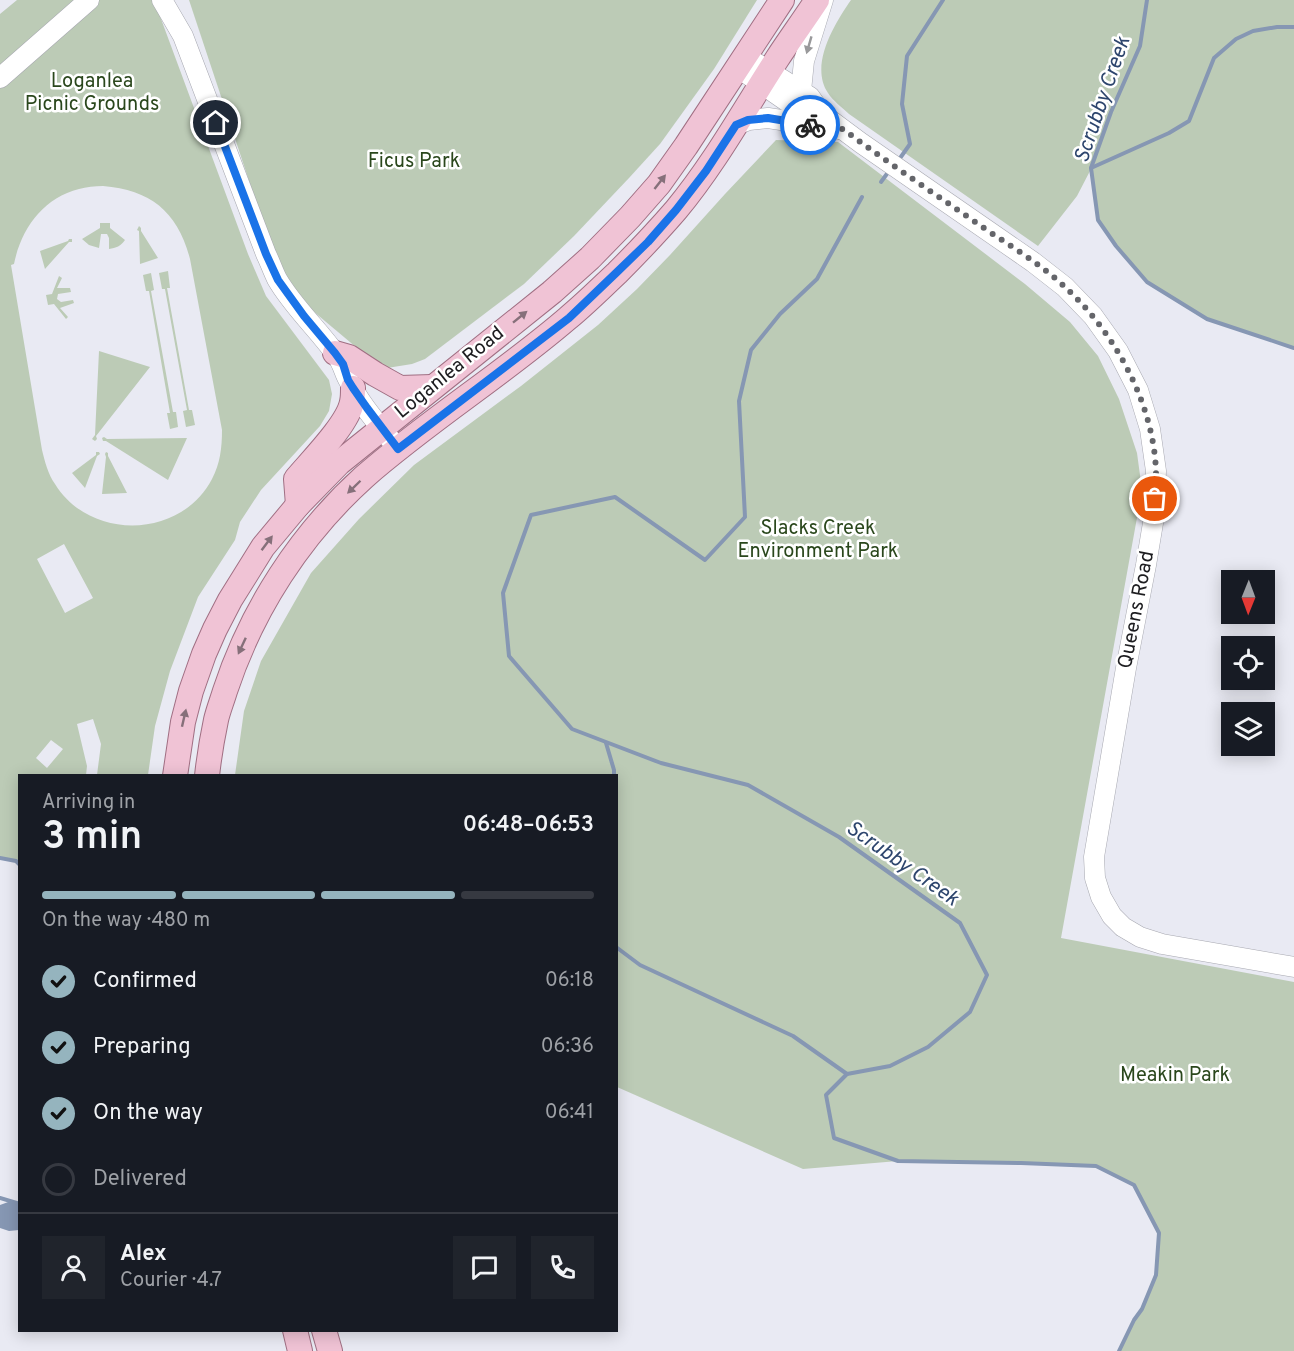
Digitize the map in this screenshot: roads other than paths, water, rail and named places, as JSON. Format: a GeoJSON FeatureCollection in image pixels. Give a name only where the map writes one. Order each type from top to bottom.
{"type":"FeatureCollection","features":[{"type":"Feature","properties":{"kind":"main road","name":"Loganlea Road"},"geometry":{"type":"LineString","coordinates":[[175,774],[183,722],[191,691],[214,629],[263,547],[298,505],[339,463],[552,292],[590,258],[630,217],[686,146],[782,0]]}},
{"type":"Feature","properties":{"kind":"main road","name":"Loganlea Road"},"geometry":{"type":"LineString","coordinates":[[207,774],[216,718],[234,663],[259,610],[288,562],[333,508],[363,478],[569,318],[648,242],[706,171],[817,0]]}},
{"type":"Feature","properties":{"kind":"main road"},"geometry":{"type":"LineString","coordinates":[[339,359],[349,357],[375,375],[400,388],[432,387]]}},
{"type":"Feature","properties":{"kind":"main road"},"geometry":{"type":"LineString","coordinates":[[298,505],[296,479],[349,413],[353,401],[353,388]]}},
{"type":"Feature","properties":{"kind":"main road"},"geometry":{"type":"LineString","coordinates":[[295,1332],[300,1351]]}},
{"type":"Feature","properties":{"kind":"main road"},"geometry":{"type":"LineString","coordinates":[[325,1332],[330,1351]]}},
{"type":"Feature","properties":{"kind":"street"},"geometry":{"type":"LineString","coordinates":[[0,78],[89,0]]}},
{"type":"Feature","properties":{"kind":"street"},"geometry":{"type":"LineString","coordinates":[[162,0],[183,36],[278,280],[339,359],[358,375],[387,423]]}},
{"type":"Feature","properties":{"kind":"street"},"geometry":{"type":"LineString","coordinates":[[801,91],[804,61],[823,0]]}},
{"type":"Feature","properties":{"kind":"street","name":"Queens Road"},"geometry":{"type":"LineString","coordinates":[[741,62],[766,78],[801,111],[822,114]]}},
{"type":"Feature","properties":{"kind":"street","name":"Queens Road"},"geometry":{"type":"LineString","coordinates":[[766,78],[801,91],[810,97],[822,114],[861,143],[1033,262],[1065,287],[1093,316],[1118,351],[1138,390],[1150,429],[1156,471],[1154,518],[1094,857],[1095,878],[1101,897],[1112,916],[1123,927],[1140,937],[1162,944],[1294,967]]}},
{"type":"Feature","properties":{"kind":"street"},"geometry":{"type":"LineString","coordinates":[[736,125],[748,120],[768,118],[843,129]]}},
{"type":"Feature","properties":{"kind":"street"},"geometry":{"type":"LineString","coordinates":[[339,359],[353,388],[387,423],[404,445]]}},
{"type":"Feature","properties":{"kind":"water"},"geometry":{"type":"Polygon","coordinates":[[[11,1201],[18,1204],[18,1230],[9,1231],[0,1228],[0,1205],[11,1201]]]}},
{"type":"Feature","properties":{"kind":"waterway","name":"Scrubby Creek"},"geometry":{"type":"LineString","coordinates":[[898,161],[910,144],[902,104],[907,56],[943,0]]}},
{"type":"Feature","properties":{"kind":"waterway","name":"Scrubby Creek"},"geometry":{"type":"LineString","coordinates":[[1147,0],[1140,46],[1111,112],[1091,168],[1098,220],[1116,246],[1147,282],[1207,319],[1294,348]]}},
{"type":"Feature","properties":{"kind":"waterway"},"geometry":{"type":"LineString","coordinates":[[1091,168],[1169,133],[1189,121],[1214,58],[1236,39],[1253,31],[1294,27]]}},
{"type":"Feature","properties":{"kind":"waterway","name":"Scrubby Creek"},"geometry":{"type":"LineString","coordinates":[[881,182],[889,171]]}},
{"type":"Feature","properties":{"kind":"waterway","name":"Scrubby Creek"},"geometry":{"type":"LineString","coordinates":[[862,197],[817,279],[780,314],[751,350],[739,401],[745,517],[705,560],[615,497],[531,515],[503,593],[509,656],[572,729],[661,763],[748,785],[839,837],[960,923],[987,975],[970,1012],[928,1047],[890,1066],[847,1074],[826,1095],[834,1138],[898,1161],[1096,1166],[1134,1185],[1159,1233],[1156,1275],[1142,1309],[1119,1351]]}},
{"type":"Feature","properties":{"kind":"waterway","name":"Scrubby Creek"},"geometry":{"type":"LineString","coordinates":[[606,743],[614,774]]}},
{"type":"Feature","properties":{"kind":"waterway"},"geometry":{"type":"LineString","coordinates":[[0,858],[18,863]]}},
{"type":"Feature","properties":{"kind":"waterway","name":"Scrubby Creek"},"geometry":{"type":"LineString","coordinates":[[618,948],[640,965],[793,1036],[847,1074]]}},
{"type":"Feature","properties":{"kind":"waterway"},"geometry":{"type":"LineString","coordinates":[[0,1198],[18,1203]]}},
{"type":"Feature","properties":{"kind":"park label","name":"Loganlea Picnic Grounds"},"geometry":{"type":"Point","coordinates":[92,94]}},
{"type":"Feature","properties":{"kind":"park label","name":"Ficus Park"},"geometry":{"type":"Point","coordinates":[414,162]}},
{"type":"Feature","properties":{"kind":"park label","name":"Slacks Creek Environment Park"},"geometry":{"type":"Point","coordinates":[818,540]}},
{"type":"Feature","properties":{"kind":"park label","name":"Meakin Park"},"geometry":{"type":"Point","coordinates":[1175,1076]}}]}
